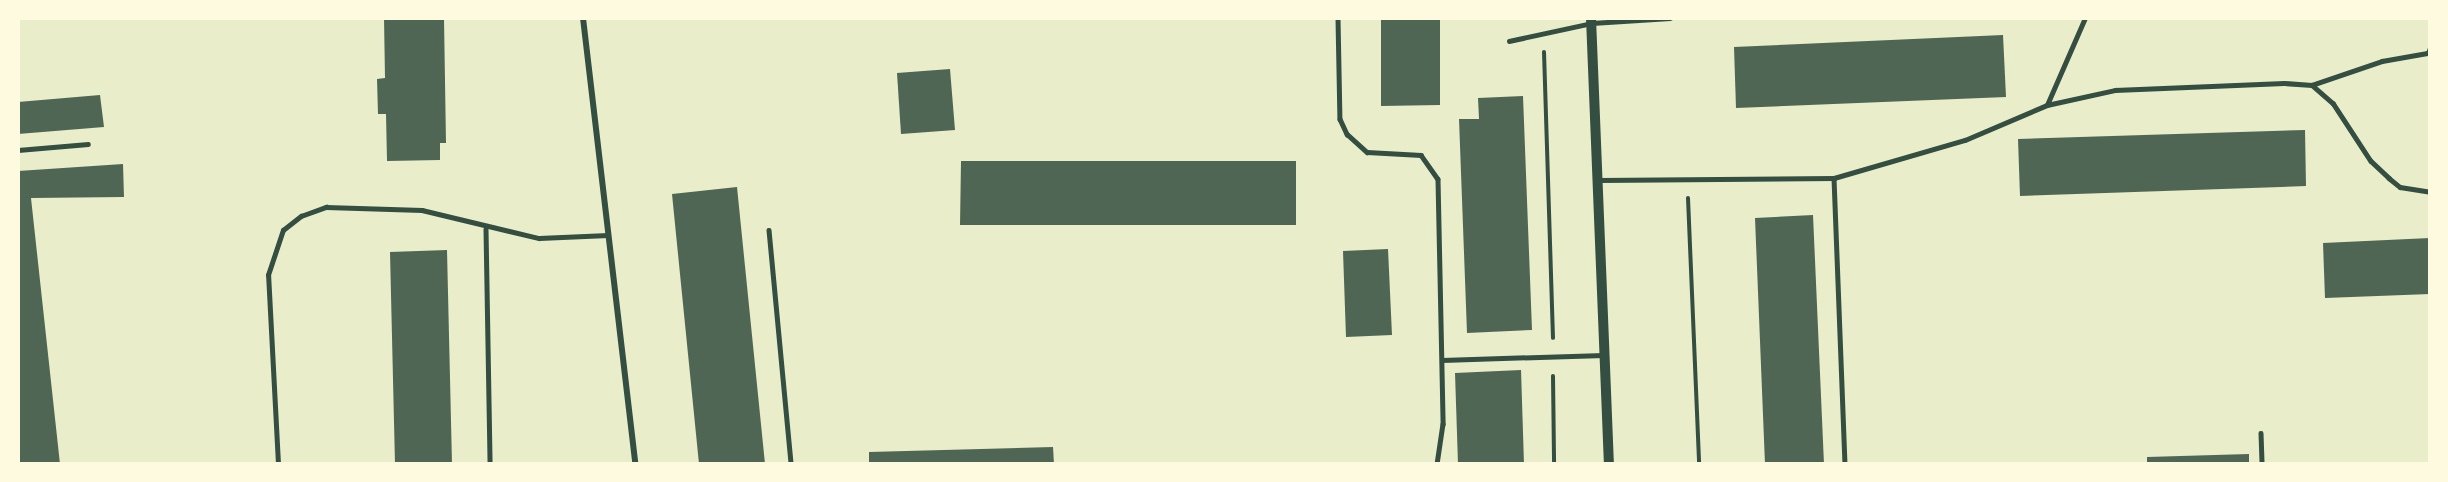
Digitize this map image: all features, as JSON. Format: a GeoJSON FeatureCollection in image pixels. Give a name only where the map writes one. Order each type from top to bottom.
{"type":"FeatureCollection","features":[{"type":"Feature","properties":{"kind":"street"},"geometry":{"type":"LineString","coordinates":[[583,18],[635,464]]}},
{"type":"Feature","properties":{"kind":"street"},"geometry":{"type":"LineString","coordinates":[[1592,20],[1607,355],[1609,464]]}},
{"type":"Feature","properties":{"kind":"lane"},"geometry":{"type":"LineString","coordinates":[[1338,18],[1340,119],[1347,134],[1367,152],[1420,155],[1438,178],[1442,360],[1437,464]]}},
{"type":"Feature","properties":{"kind":"lane"},"geometry":{"type":"LineString","coordinates":[[1509,41],[1592,20],[1670,18]]}},
{"type":"Feature","properties":{"kind":"lane"},"geometry":{"type":"LineString","coordinates":[[2047,105],[2085,18]]}},
{"type":"Feature","properties":{"kind":"lane"},"geometry":{"type":"LineString","coordinates":[[1599,180],[1687,182],[1834,178],[1965,140],[2047,105],[2115,90],[2312,85],[2382,61],[2429,52]]}},
{"type":"Feature","properties":{"kind":"lane"},"geometry":{"type":"LineString","coordinates":[[2312,85],[2333,103],[2371,161],[2389,178],[2400,187],[2430,192]]}},
{"type":"Feature","properties":{"kind":"lane"},"geometry":{"type":"LineString","coordinates":[[18,150],[88,144]]}},
{"type":"Feature","properties":{"kind":"lane"},"geometry":{"type":"LineString","coordinates":[[1834,178],[1845,464]]}},
{"type":"Feature","properties":{"kind":"lane"},"geometry":{"type":"LineString","coordinates":[[278,464],[268,275],[283,230],[326,207],[422,210],[486,229],[539,238],[608,235]]}},
{"type":"Feature","properties":{"kind":"lane"},"geometry":{"type":"LineString","coordinates":[[486,229],[490,464]]}},
{"type":"Feature","properties":{"kind":"lane"},"geometry":{"type":"LineString","coordinates":[[769,230],[791,464]]}},
{"type":"Feature","properties":{"kind":"lane"},"geometry":{"type":"LineString","coordinates":[[1442,360],[1607,355]]}},
{"type":"Feature","properties":{"kind":"lane"},"geometry":{"type":"LineString","coordinates":[[2261,433],[2262,464]]}},
{"type":"Feature","properties":{"kind":"path"},"geometry":{"type":"LineString","coordinates":[[1543,31],[1554,464]]}},
{"type":"Feature","properties":{"kind":"path"},"geometry":{"type":"LineString","coordinates":[[1687,182],[1699,464]]}},
{"type":"Feature","properties":{"kind":"building"},"geometry":{"type":"Polygon","coordinates":[[[384,18],[444,18],[446,143],[440,143],[440,160],[387,161],[386,114],[378,114],[377,79],[385,78],[384,18]]]}},
{"type":"Feature","properties":{"kind":"building"},"geometry":{"type":"Polygon","coordinates":[[[1381,18],[1440,18],[1440,105],[1381,106],[1381,18]]]}},
{"type":"Feature","properties":{"kind":"building"},"geometry":{"type":"Polygon","coordinates":[[[2003,35],[2006,97],[1736,108],[1734,47],[2003,35]]]}},
{"type":"Feature","properties":{"kind":"building"},"geometry":{"type":"Polygon","coordinates":[[[950,69],[955,130],[901,134],[897,73],[950,69]]]}},
{"type":"Feature","properties":{"kind":"building"},"geometry":{"type":"Polygon","coordinates":[[[100,95],[104,127],[18,134],[18,102],[100,95]]]}},
{"type":"Feature","properties":{"kind":"building"},"geometry":{"type":"Polygon","coordinates":[[[1523,96],[1532,330],[1467,333],[1459,119],[1479,119],[1478,98],[1523,96]]]}},
{"type":"Feature","properties":{"kind":"building"},"geometry":{"type":"Polygon","coordinates":[[[2305,130],[2306,186],[2020,196],[2018,139],[2305,130]]]}},
{"type":"Feature","properties":{"kind":"building"},"geometry":{"type":"Polygon","coordinates":[[[961,161],[1296,161],[1296,225],[960,225],[961,161]]]}},
{"type":"Feature","properties":{"kind":"building"},"geometry":{"type":"Polygon","coordinates":[[[123,164],[124,197],[31,198],[60,464],[18,464],[18,171],[123,164]]]}},
{"type":"Feature","properties":{"kind":"building"},"geometry":{"type":"Polygon","coordinates":[[[737,187],[765,464],[699,464],[672,194],[737,187]]]}},
{"type":"Feature","properties":{"kind":"building"},"geometry":{"type":"Polygon","coordinates":[[[1813,215],[1824,464],[1765,464],[1755,218],[1813,215]]]}},
{"type":"Feature","properties":{"kind":"building"},"geometry":{"type":"Polygon","coordinates":[[[2430,238],[2430,294],[2325,298],[2323,243],[2430,238]]]}},
{"type":"Feature","properties":{"kind":"building"},"geometry":{"type":"Polygon","coordinates":[[[1388,249],[1392,335],[1346,337],[1343,251],[1388,249]]]}},
{"type":"Feature","properties":{"kind":"building"},"geometry":{"type":"Polygon","coordinates":[[[447,250],[452,464],[395,464],[390,252],[447,250]]]}},
{"type":"Feature","properties":{"kind":"building"},"geometry":{"type":"Polygon","coordinates":[[[1521,370],[1524,464],[1458,464],[1455,373],[1521,370]]]}},
{"type":"Feature","properties":{"kind":"building"},"geometry":{"type":"Polygon","coordinates":[[[1053,447],[1054,464],[869,464],[869,452],[1053,447]]]}},
{"type":"Feature","properties":{"kind":"building"},"geometry":{"type":"Polygon","coordinates":[[[2249,454],[2249,464],[2147,464],[2147,457],[2249,454]]]}}]}
